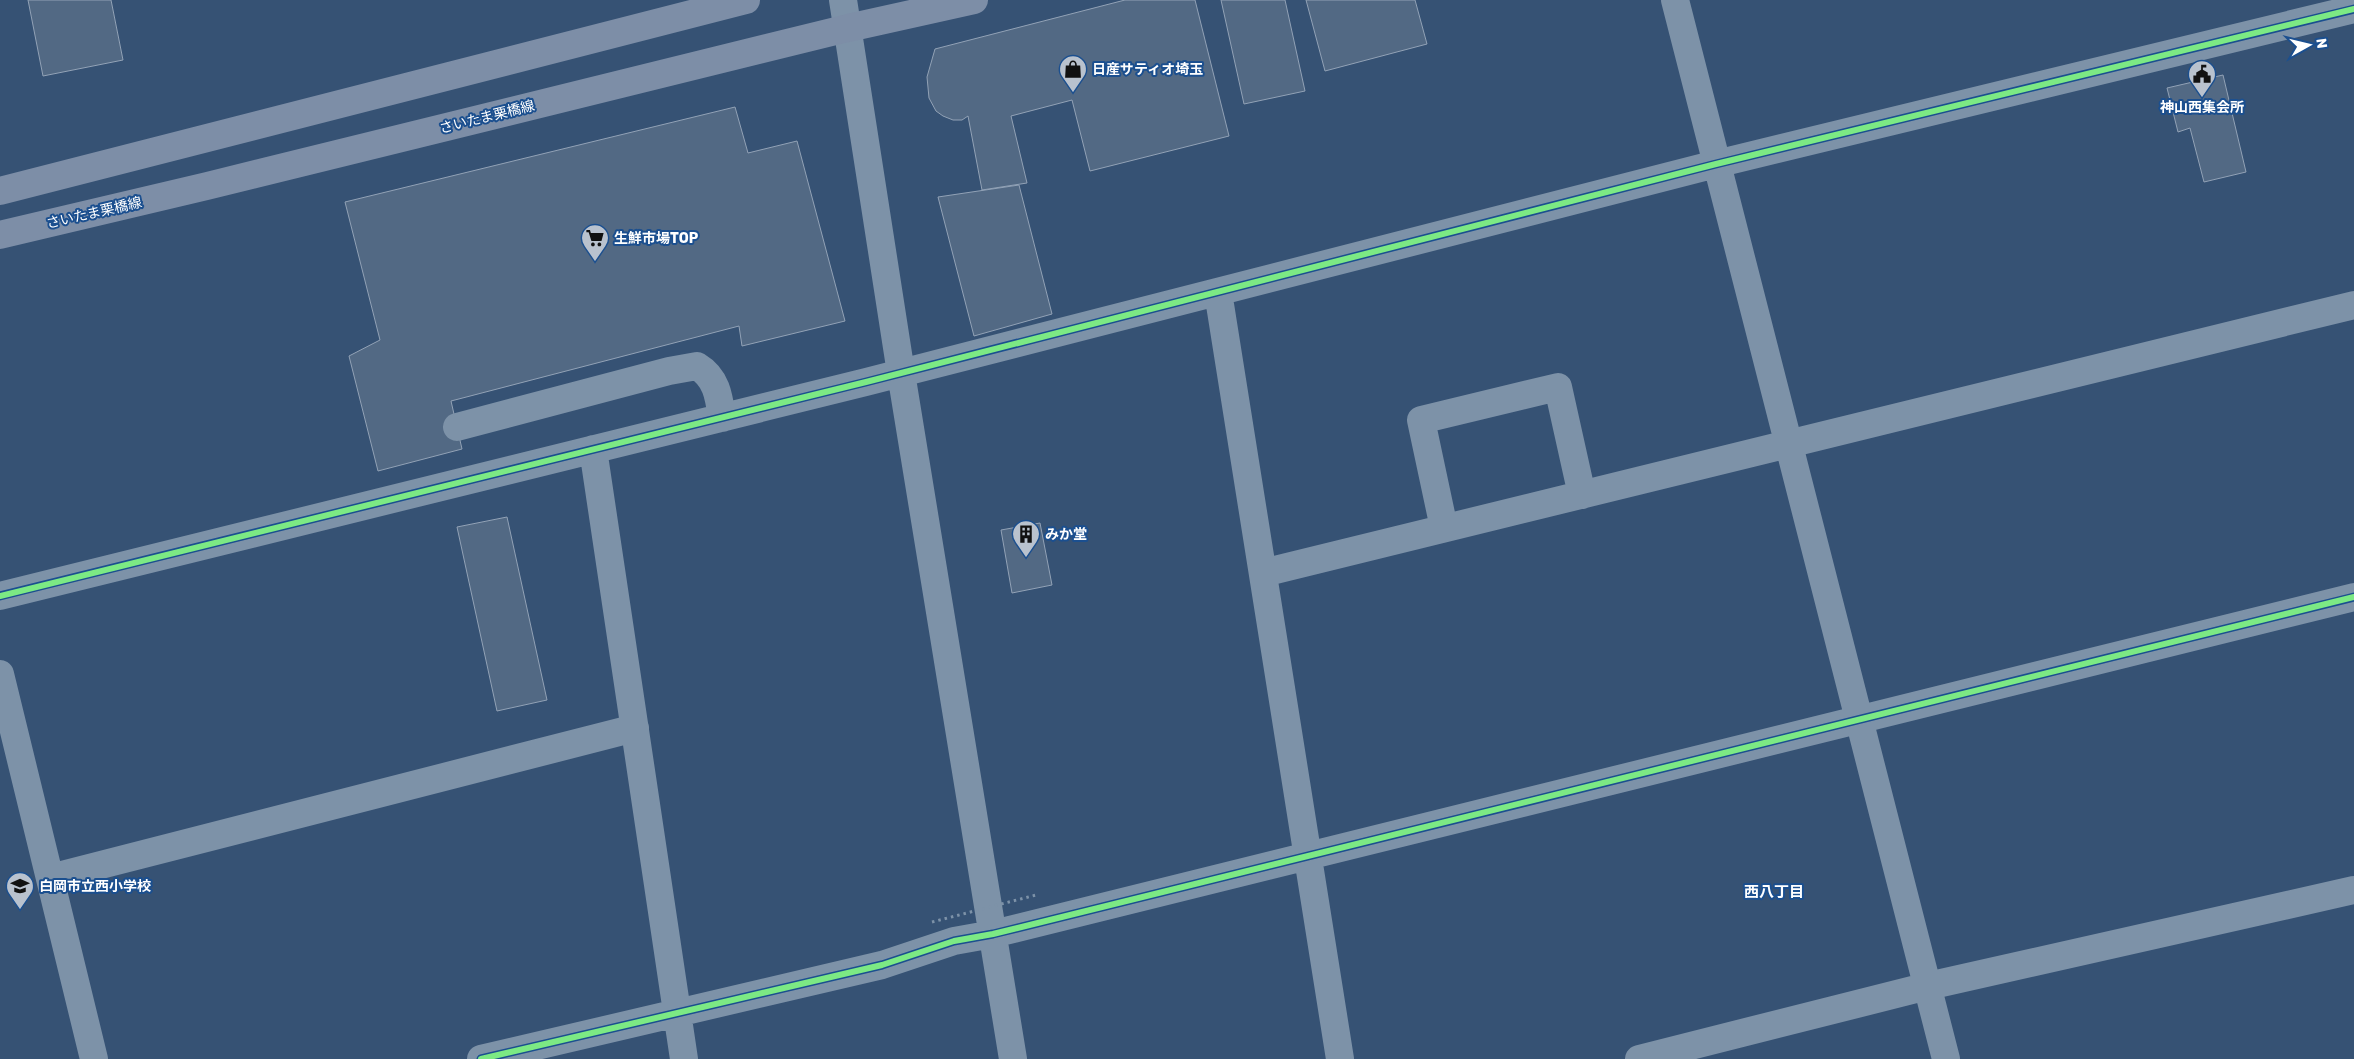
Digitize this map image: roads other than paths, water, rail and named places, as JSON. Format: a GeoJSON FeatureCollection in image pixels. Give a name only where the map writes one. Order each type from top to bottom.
{"type":"FeatureCollection","features":[{"type":"Feature","properties":{"kind":"main road"},"geometry":{"type":"LineString","coordinates":[[0,191],[746,0]]}},
{"type":"Feature","properties":{"kind":"main road","name":"さいたま栗橋線"},"geometry":{"type":"LineString","coordinates":[[0,235],[848,28],[974,0]]}},
{"type":"Feature","properties":{"kind":"street"},"geometry":{"type":"LineString","coordinates":[[844,0],[901,374],[1013,1059]]}},
{"type":"Feature","properties":{"kind":"street"},"geometry":{"type":"LineString","coordinates":[[1675,0],[1946,1059]]}},
{"type":"Feature","properties":{"kind":"street"},"geometry":{"type":"LineString","coordinates":[[0,596],[901,374],[1716,164],[2354,9]]}},
{"type":"Feature","properties":{"kind":"street"},"geometry":{"type":"LineString","coordinates":[[1218,292],[1340,1059]]}},
{"type":"Feature","properties":{"kind":"street"},"geometry":{"type":"LineString","coordinates":[[1263,573],[2354,305]]}},
{"type":"Feature","properties":{"kind":"street"},"geometry":{"type":"LineString","coordinates":[[457,427],[669,371],[697,366],[705,371],[717,389],[722,418]]}},
{"type":"Feature","properties":{"kind":"street"},"geometry":{"type":"LineString","coordinates":[[1444,528],[1421,420],[1558,387],[1582,495]]}},
{"type":"Feature","properties":{"kind":"street"},"geometry":{"type":"LineString","coordinates":[[593,449],[684,1059]]}},
{"type":"Feature","properties":{"kind":"street"},"geometry":{"type":"LineString","coordinates":[[481,1059],[882,964],[954,941],[993,934],[2354,597]]}},
{"type":"Feature","properties":{"kind":"street"},"geometry":{"type":"LineString","coordinates":[[0,674],[94,1059]]}},
{"type":"Feature","properties":{"kind":"street"},"geometry":{"type":"LineString","coordinates":[[50,878],[635,728]]}},
{"type":"Feature","properties":{"kind":"street"},"geometry":{"type":"LineString","coordinates":[[1639,1059],[1928,986],[2354,890]]}},
{"type":"Feature","properties":{"kind":"place","name":"日産サティオ埼玉"},"geometry":{"type":"Point","coordinates":[1073,93]}},
{"type":"Feature","properties":{"kind":"place","name":"神山西集会所"},"geometry":{"type":"Point","coordinates":[2202,98]}},
{"type":"Feature","properties":{"kind":"place","name":"生鮮市場TOP"},"geometry":{"type":"Point","coordinates":[595,262]}},
{"type":"Feature","properties":{"kind":"place","name":"みか堂"},"geometry":{"type":"Point","coordinates":[1026,558]}},
{"type":"Feature","properties":{"kind":"place","name":"白岡市立西小学校"},"geometry":{"type":"Point","coordinates":[20,910]}},
{"type":"Feature","properties":{"kind":"district","name":"西八丁目"},"geometry":{"type":"Point","coordinates":[1774,892]}}]}
